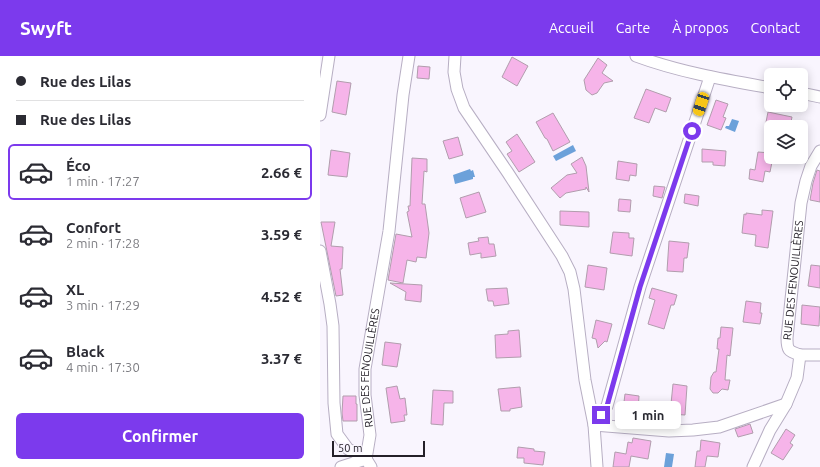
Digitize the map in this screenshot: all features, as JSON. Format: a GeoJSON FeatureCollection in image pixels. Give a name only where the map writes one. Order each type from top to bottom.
{"type":"FeatureCollection","features":[{"type":"Feature","properties":{"kind":"street"},"geometry":{"type":"LineString","coordinates":[[320,115],[329,56]]}},
{"type":"Feature","properties":{"kind":"street","name":"RUE DES FENOUILLÈRES"},"geometry":{"type":"LineString","coordinates":[[368,463],[370,435],[365,395],[365,369],[389,231],[408,56]]}},
{"type":"Feature","properties":{"kind":"street"},"geometry":{"type":"LineString","coordinates":[[456,56],[454,72],[457,89],[464,108],[562,256],[570,272],[574,289],[585,380],[594,425],[597,467]]}},
{"type":"Feature","properties":{"kind":"street"},"geometry":{"type":"LineString","coordinates":[[636,56],[651,62],[710,77],[764,87]]}},
{"type":"Feature","properties":{"kind":"street"},"geometry":{"type":"LineString","coordinates":[[594,425],[607,406],[640,287],[710,77]]}},
{"type":"Feature","properties":{"kind":"street"},"geometry":{"type":"LineString","coordinates":[[808,95],[820,97]]}},
{"type":"Feature","properties":{"kind":"street","name":"RUE DES FENOUILLÈRES"},"geometry":{"type":"LineString","coordinates":[[753,467],[770,430],[786,404],[797,378],[800,355],[791,352],[787,348],[787,338],[801,203],[811,166],[820,151]]}},
{"type":"Feature","properties":{"kind":"street"},"geometry":{"type":"LineString","coordinates":[[320,251],[333,326],[334,403],[337,434],[348,449],[368,463]]}},
{"type":"Feature","properties":{"kind":"street"},"geometry":{"type":"LineString","coordinates":[[800,355],[820,355]]}},
{"type":"Feature","properties":{"kind":"street"},"geometry":{"type":"LineString","coordinates":[[594,425],[668,431],[693,430],[719,427],[786,404]]}},
{"type":"Feature","properties":{"kind":"street"},"geometry":{"type":"LineString","coordinates":[[341,467],[368,463]]}},
{"type":"Feature","properties":{"kind":"water"},"geometry":{"type":"Polygon","coordinates":[[[732,119],[739,121],[735,132],[725,128],[726,126],[729,126],[732,119]]]}},
{"type":"Feature","properties":{"kind":"water"},"geometry":{"type":"Polygon","coordinates":[[[573,145],[576,151],[556,161],[553,156],[573,145]]]}},
{"type":"Feature","properties":{"kind":"water"},"geometry":{"type":"Polygon","coordinates":[[[470,169],[471,171],[473,170],[475,177],[473,177],[473,179],[455,184],[453,175],[470,169]]]}},
{"type":"Feature","properties":{"kind":"water"},"geometry":{"type":"Polygon","coordinates":[[[666,453],[674,454],[672,467],[664,467],[666,453]]]}},
{"type":"Feature","properties":{"kind":"building"},"geometry":{"type":"Polygon","coordinates":[[[512,57],[528,66],[517,86],[502,77],[512,57]]]}},
{"type":"Feature","properties":{"kind":"building"},"geometry":{"type":"Polygon","coordinates":[[[598,58],[607,65],[602,73],[613,81],[604,83],[597,93],[592,95],[586,90],[584,80],[598,58]]]}},
{"type":"Feature","properties":{"kind":"building"},"geometry":{"type":"Polygon","coordinates":[[[418,66],[430,67],[429,79],[417,78],[418,66]]]}},
{"type":"Feature","properties":{"kind":"building"},"geometry":{"type":"Polygon","coordinates":[[[337,81],[351,83],[346,115],[332,112],[337,81]]]}},
{"type":"Feature","properties":{"kind":"building"},"geometry":{"type":"Polygon","coordinates":[[[646,89],[671,98],[666,112],[655,108],[649,123],[634,118],[646,89]]]}},
{"type":"Feature","properties":{"kind":"building"},"geometry":{"type":"Polygon","coordinates":[[[716,100],[728,104],[723,117],[726,118],[721,130],[707,125],[716,100]]]}},
{"type":"Feature","properties":{"kind":"building"},"geometry":{"type":"Polygon","coordinates":[[[768,112],[792,117],[791,120],[766,120],[768,112]]]}},
{"type":"Feature","properties":{"kind":"building"},"geometry":{"type":"Polygon","coordinates":[[[553,113],[570,142],[553,151],[536,122],[553,113]]]}},
{"type":"Feature","properties":{"kind":"building"},"geometry":{"type":"Polygon","coordinates":[[[517,134],[535,162],[519,172],[507,154],[512,151],[506,142],[517,134]]]}},
{"type":"Feature","properties":{"kind":"building"},"geometry":{"type":"Polygon","coordinates":[[[458,137],[463,155],[449,159],[443,141],[458,137]]]}},
{"type":"Feature","properties":{"kind":"building"},"geometry":{"type":"Polygon","coordinates":[[[702,149],[726,151],[725,166],[713,165],[713,162],[702,162],[702,149]]]}},
{"type":"Feature","properties":{"kind":"building"},"geometry":{"type":"Polygon","coordinates":[[[331,150],[350,153],[347,177],[328,175],[331,150]]]}},
{"type":"Feature","properties":{"kind":"building"},"geometry":{"type":"Polygon","coordinates":[[[758,152],[764,152],[764,164],[772,164],[770,172],[765,171],[763,182],[749,179],[750,169],[755,170],[758,152]]]}},
{"type":"Feature","properties":{"kind":"building"},"geometry":{"type":"Polygon","coordinates":[[[582,157],[586,166],[589,192],[586,187],[586,189],[566,193],[560,198],[551,188],[567,175],[577,173],[571,164],[582,157]]]}},
{"type":"Feature","properties":{"kind":"building"},"geometry":{"type":"Polygon","coordinates":[[[412,158],[427,159],[427,172],[424,171],[422,204],[425,204],[429,233],[426,258],[417,257],[416,262],[407,260],[403,283],[388,280],[396,234],[412,237],[407,212],[409,211],[408,206],[410,206],[412,158]]]}},
{"type":"Feature","properties":{"kind":"building"},"geometry":{"type":"Polygon","coordinates":[[[618,161],[637,164],[636,176],[630,175],[629,181],[616,179],[618,161]]]}},
{"type":"Feature","properties":{"kind":"building"},"geometry":{"type":"Polygon","coordinates":[[[817,170],[820,171],[820,202],[810,200],[817,170]]]}},
{"type":"Feature","properties":{"kind":"building"},"geometry":{"type":"Polygon","coordinates":[[[654,186],[665,187],[662,198],[653,196],[654,186]]]}},
{"type":"Feature","properties":{"kind":"building"},"geometry":{"type":"Polygon","coordinates":[[[479,192],[486,212],[466,218],[460,198],[479,192]]]}},
{"type":"Feature","properties":{"kind":"building"},"geometry":{"type":"Polygon","coordinates":[[[685,194],[699,196],[698,206],[684,203],[685,194]]]}},
{"type":"Feature","properties":{"kind":"building"},"geometry":{"type":"Polygon","coordinates":[[[619,199],[631,200],[630,212],[618,211],[619,199]]]}},
{"type":"Feature","properties":{"kind":"building"},"geometry":{"type":"Polygon","coordinates":[[[762,210],[773,211],[768,248],[755,246],[756,235],[742,233],[744,214],[762,215],[762,210]]]}},
{"type":"Feature","properties":{"kind":"building"},"geometry":{"type":"Polygon","coordinates":[[[560,211],[589,212],[589,227],[560,225],[560,211]]]}},
{"type":"Feature","properties":{"kind":"building"},"geometry":{"type":"Polygon","coordinates":[[[321,222],[335,222],[331,246],[343,247],[342,269],[340,269],[343,295],[336,296],[321,222]]]}},
{"type":"Feature","properties":{"kind":"building"},"geometry":{"type":"Polygon","coordinates":[[[613,232],[629,233],[629,238],[634,238],[632,256],[610,253],[613,232]]]}},
{"type":"Feature","properties":{"kind":"building"},"geometry":{"type":"Polygon","coordinates":[[[488,237],[489,244],[494,244],[496,256],[481,258],[481,253],[470,255],[468,243],[479,241],[478,238],[488,237]]]}},
{"type":"Feature","properties":{"kind":"building"},"geometry":{"type":"Polygon","coordinates":[[[669,241],[689,243],[687,258],[684,258],[683,272],[667,271],[669,241]]]}},
{"type":"Feature","properties":{"kind":"building"},"geometry":{"type":"Polygon","coordinates":[[[588,265],[607,268],[604,290],[585,287],[588,265]]]}},
{"type":"Feature","properties":{"kind":"building"},"geometry":{"type":"Polygon","coordinates":[[[811,265],[820,266],[820,288],[808,286],[811,265]]]}},
{"type":"Feature","properties":{"kind":"building"},"geometry":{"type":"Polygon","coordinates":[[[390,283],[422,285],[421,302],[405,300],[406,292],[390,283]]]}},
{"type":"Feature","properties":{"kind":"building"},"geometry":{"type":"Polygon","coordinates":[[[507,288],[509,304],[494,306],[493,301],[488,301],[486,289],[507,288]]]}},
{"type":"Feature","properties":{"kind":"building"},"geometry":{"type":"Polygon","coordinates":[[[652,288],[677,295],[674,305],[671,305],[664,329],[648,324],[655,300],[649,298],[652,288]]]}},
{"type":"Feature","properties":{"kind":"building"},"geometry":{"type":"Polygon","coordinates":[[[746,301],[761,303],[760,313],[762,313],[760,324],[743,322],[746,301]]]}},
{"type":"Feature","properties":{"kind":"building"},"geometry":{"type":"Polygon","coordinates":[[[802,305],[820,307],[819,326],[801,324],[802,305]]]}},
{"type":"Feature","properties":{"kind":"building"},"geometry":{"type":"Polygon","coordinates":[[[596,320],[612,324],[607,342],[605,341],[598,348],[596,339],[592,338],[596,320]]]}},
{"type":"Feature","properties":{"kind":"building"},"geometry":{"type":"Polygon","coordinates":[[[721,327],[733,328],[730,356],[727,355],[725,380],[730,380],[728,390],[722,389],[718,393],[713,393],[710,389],[711,377],[714,372],[716,372],[719,349],[717,349],[718,338],[720,338],[721,327]]]}},
{"type":"Feature","properties":{"kind":"building"},"geometry":{"type":"Polygon","coordinates":[[[519,330],[521,357],[496,358],[495,335],[508,334],[508,331],[519,330]]]}},
{"type":"Feature","properties":{"kind":"building"},"geometry":{"type":"Polygon","coordinates":[[[385,342],[401,344],[397,367],[382,365],[385,342]]]}},
{"type":"Feature","properties":{"kind":"building"},"geometry":{"type":"Polygon","coordinates":[[[673,384],[687,386],[685,415],[670,414],[673,384]]]}},
{"type":"Feature","properties":{"kind":"building"},"geometry":{"type":"Polygon","coordinates":[[[397,386],[400,399],[405,398],[407,415],[404,415],[405,421],[391,423],[386,388],[397,386]]]}},
{"type":"Feature","properties":{"kind":"building"},"geometry":{"type":"Polygon","coordinates":[[[520,387],[522,407],[510,409],[510,411],[501,411],[498,389],[520,387]]]}},
{"type":"Feature","properties":{"kind":"building"},"geometry":{"type":"Polygon","coordinates":[[[433,390],[453,391],[453,403],[444,403],[443,425],[431,424],[433,390]]]}},
{"type":"Feature","properties":{"kind":"building"},"geometry":{"type":"Polygon","coordinates":[[[625,394],[639,396],[638,412],[623,410],[625,394]]]}},
{"type":"Feature","properties":{"kind":"building"},"geometry":{"type":"Polygon","coordinates":[[[343,396],[356,396],[357,421],[343,421],[343,396]]]}},
{"type":"Feature","properties":{"kind":"building"},"geometry":{"type":"Polygon","coordinates":[[[750,424],[753,433],[738,437],[735,429],[750,424]]]}},
{"type":"Feature","properties":{"kind":"building"},"geometry":{"type":"Polygon","coordinates":[[[786,429],[795,435],[790,443],[793,445],[783,460],[771,453],[786,429]]]}},
{"type":"Feature","properties":{"kind":"building"},"geometry":{"type":"Polygon","coordinates":[[[633,438],[651,441],[648,459],[631,456],[629,467],[613,467],[615,452],[626,454],[628,442],[632,443],[633,438]]]}},
{"type":"Feature","properties":{"kind":"building"},"geometry":{"type":"Polygon","coordinates":[[[701,440],[720,443],[718,457],[707,456],[705,467],[695,467],[697,451],[700,451],[701,440]]]}},
{"type":"Feature","properties":{"kind":"building"},"geometry":{"type":"Polygon","coordinates":[[[518,447],[545,452],[543,465],[524,463],[524,458],[517,458],[518,447]]]}},
{"type":"Feature","properties":{"kind":"route"},"geometry":{"type":"LineString","coordinates":[[601,415],[607,406],[640,287],[692,131]]}}]}
